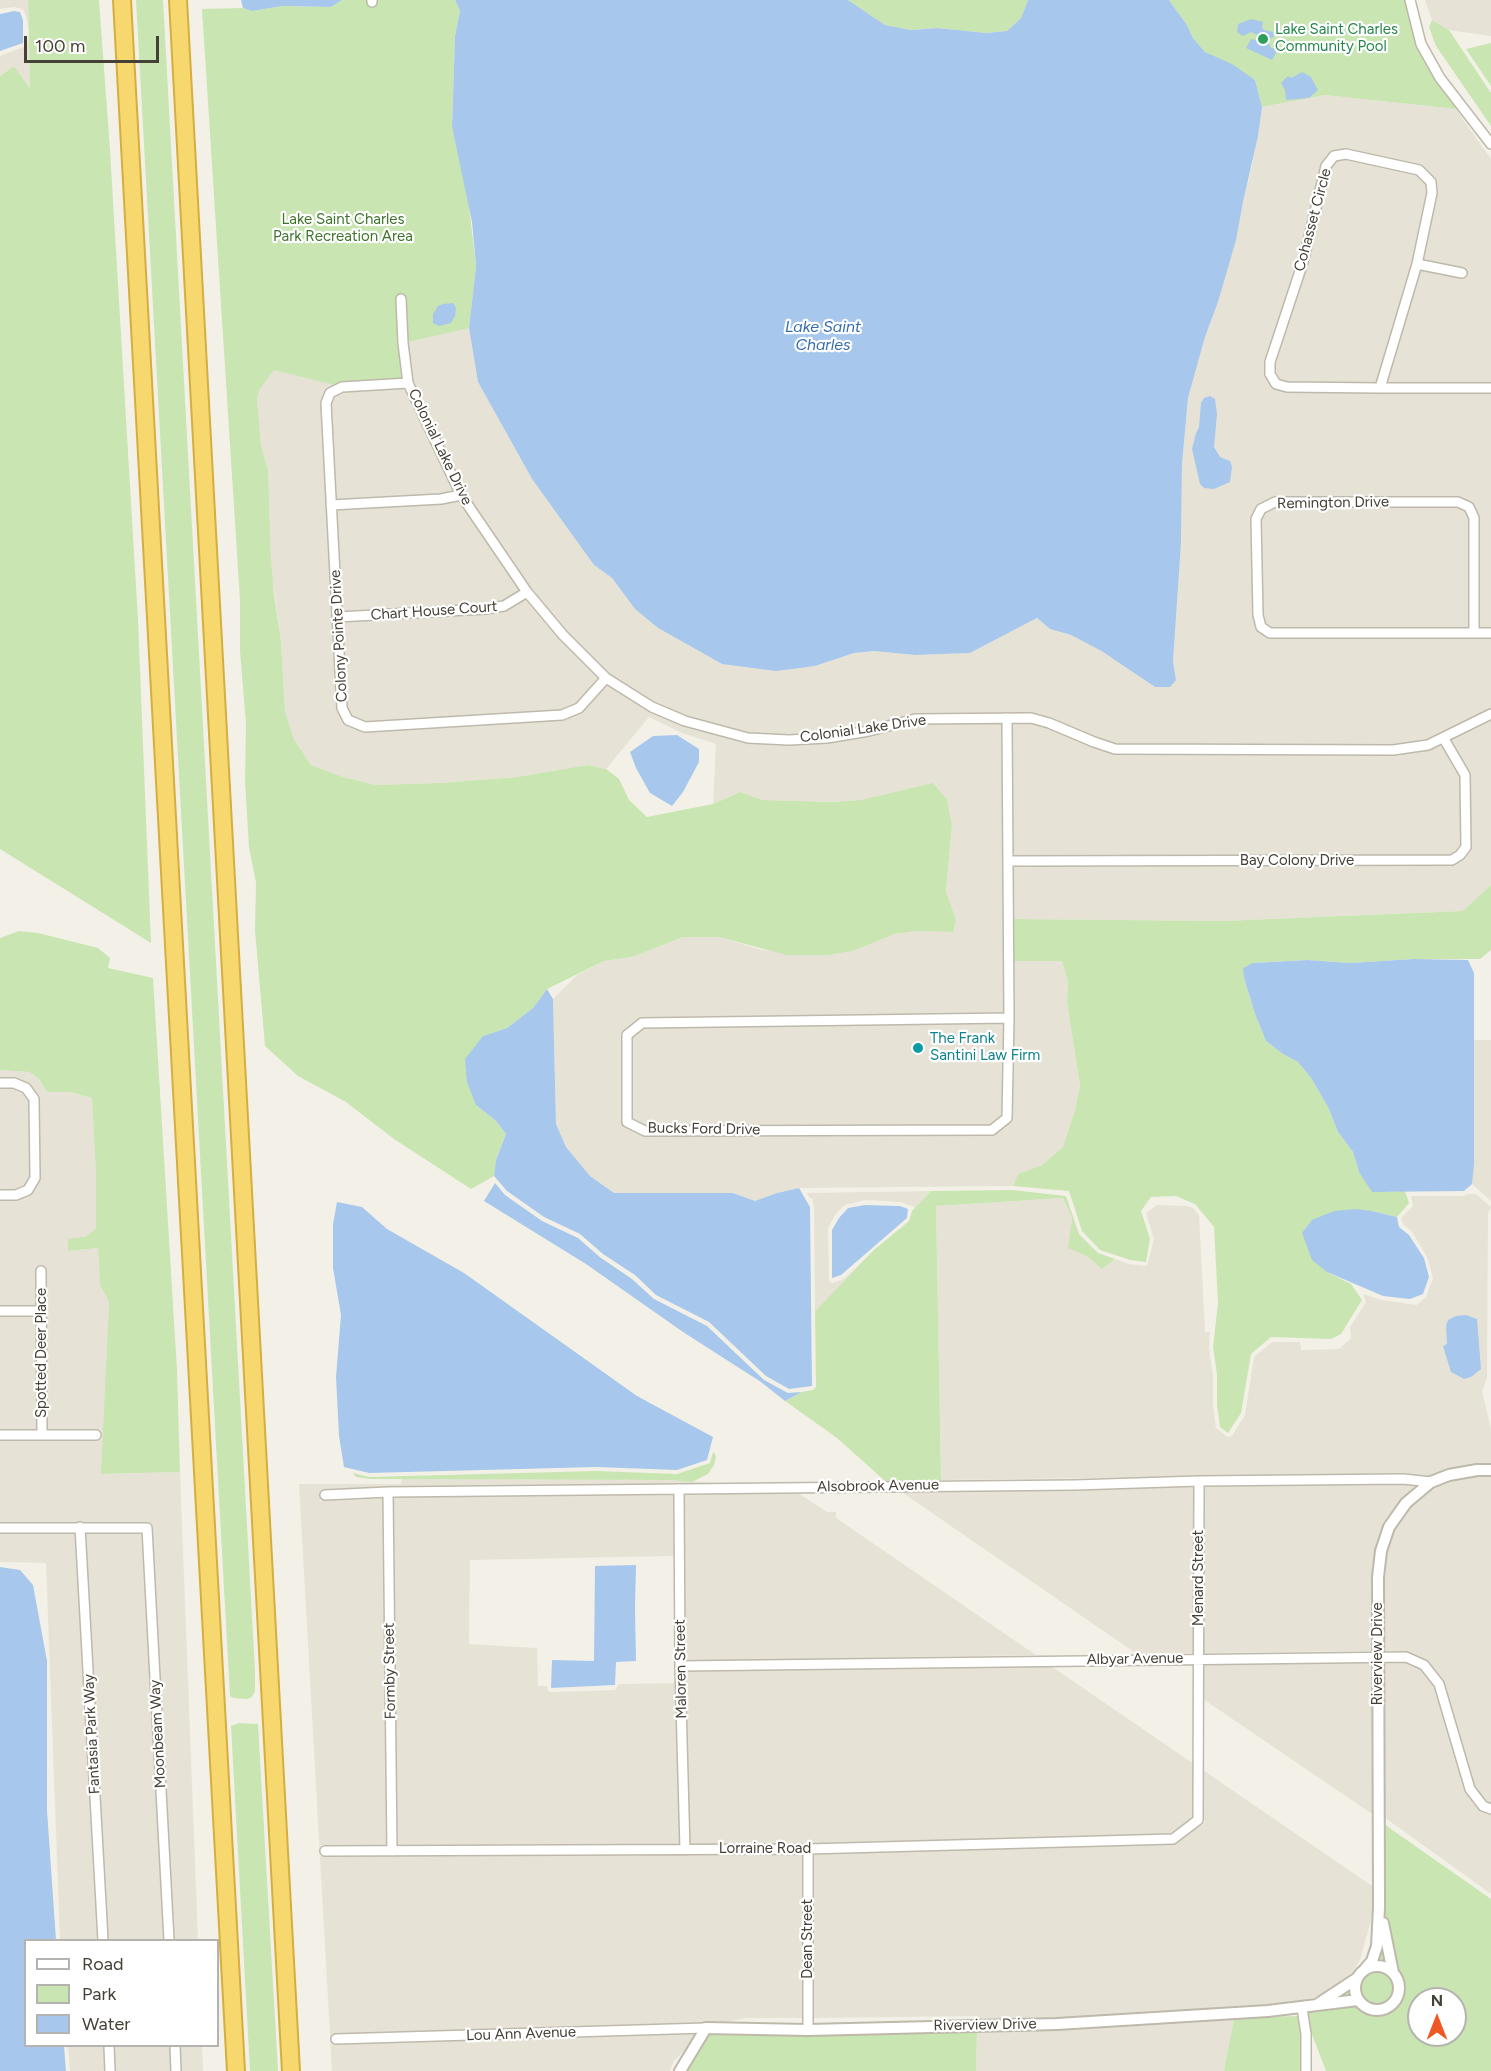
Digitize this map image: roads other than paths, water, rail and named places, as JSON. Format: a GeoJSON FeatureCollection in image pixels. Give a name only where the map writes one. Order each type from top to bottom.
{"type":"FeatureCollection","features":[{"type":"Feature","properties":{"kind":"highway"},"geometry":{"type":"LineString","coordinates":[[122,0],[236,2071]]}},
{"type":"Feature","properties":{"kind":"highway"},"geometry":{"type":"LineString","coordinates":[[178,0],[291,2071]]}},
{"type":"Feature","properties":{"kind":"street"},"geometry":{"type":"LineString","coordinates":[[1410,0],[1421,44],[1440,78],[1491,144]]}},
{"type":"Feature","properties":{"kind":"street","name":"Cohasset Circle"},"geometry":{"type":"LineString","coordinates":[[1380,388],[1417,264],[1432,193],[1431,182],[1419,170],[1346,154],[1334,156],[1326,166],[1303,262],[1270,362],[1270,374],[1276,384],[1287,387],[1380,388],[1491,388]]}},
{"type":"Feature","properties":{"kind":"street"},"geometry":{"type":"LineString","coordinates":[[1417,264],[1462,273]]}},
{"type":"Feature","properties":{"kind":"street","name":"Colonial Lake Drive"},"geometry":{"type":"LineString","coordinates":[[401,299],[408,383],[461,495],[527,592],[563,634],[606,678],[652,707],[685,721],[748,738],[789,740],[827,738],[869,731],[915,719],[1030,718],[1049,723],[1115,749],[1393,750],[1428,746],[1491,714]]}},
{"type":"Feature","properties":{"kind":"street","name":"Colony Pointe Drive"},"geometry":{"type":"LineString","coordinates":[[408,383],[342,387],[330,393],[326,403],[342,708],[348,720],[365,727],[562,715],[579,708],[606,678]]}},
{"type":"Feature","properties":{"kind":"street"},"geometry":{"type":"LineString","coordinates":[[331,505],[441,499],[461,495]]}},
{"type":"Feature","properties":{"kind":"street","name":"Remington Drive"},"geometry":{"type":"LineString","coordinates":[[1474,633],[1474,518],[1469,507],[1458,502],[1275,502],[1261,509],[1256,519],[1258,615],[1261,627],[1270,633],[1474,633],[1491,633]]}},
{"type":"Feature","properties":{"kind":"street","name":"Chart House Court"},"geometry":{"type":"LineString","coordinates":[[338,617],[485,609],[504,606],[527,592]]}},
{"type":"Feature","properties":{"kind":"street","name":"Bucks Ford Drive"},"geometry":{"type":"LineString","coordinates":[[1007,718],[1009,1018],[1007,1118],[992,1130],[645,1131],[627,1122],[627,1035],[642,1023],[1009,1018]]}},
{"type":"Feature","properties":{"kind":"street","name":"Bay Colony Drive"},"geometry":{"type":"LineString","coordinates":[[1008,861],[1452,860],[1466,847],[1465,776],[1444,739]]}},
{"type":"Feature","properties":{"kind":"street"},"geometry":{"type":"LineString","coordinates":[[0,1083],[14,1083],[26,1088],[34,1099],[35,1178],[28,1190],[16,1195],[0,1195]]}},
{"type":"Feature","properties":{"kind":"street","name":"Spotted Deer Place"},"geometry":{"type":"LineString","coordinates":[[41,1271],[42,1435]]}},
{"type":"Feature","properties":{"kind":"street"},"geometry":{"type":"LineString","coordinates":[[0,1311],[42,1311]]}},
{"type":"Feature","properties":{"kind":"street"},"geometry":{"type":"LineString","coordinates":[[0,1436],[96,1435]]}},
{"type":"Feature","properties":{"kind":"street","name":"Riverview Drive"},"geometry":{"type":"LineString","coordinates":[[1307,2007],[1356,1979],[1372,1961],[1377,1946],[1379,1907],[1378,1577],[1389,1527],[1406,1503],[1431,1482],[1449,1475],[1491,1470]]}},
{"type":"Feature","properties":{"kind":"street","name":"Alsobrook Avenue"},"geometry":{"type":"LineString","coordinates":[[325,1495],[388,1492],[1075,1485],[1198,1481],[1403,1479],[1431,1482]]}},
{"type":"Feature","properties":{"kind":"street","name":"Menard Street"},"geometry":{"type":"LineString","coordinates":[[1198,1481],[1198,1820]]}},
{"type":"Feature","properties":{"kind":"street","name":"Maloren Street"},"geometry":{"type":"LineString","coordinates":[[679,1489],[680,1666],[685,1850]]}},
{"type":"Feature","properties":{"kind":"street","name":"Formby Street"},"geometry":{"type":"LineString","coordinates":[[388,1492],[392,1851]]}},
{"type":"Feature","properties":{"kind":"street"},"geometry":{"type":"LineString","coordinates":[[0,1528],[80,1527]]}},
{"type":"Feature","properties":{"kind":"street","name":"Moonbeam Way"},"geometry":{"type":"LineString","coordinates":[[80,1527],[147,1528],[169,1939]]}},
{"type":"Feature","properties":{"kind":"street","name":"Fantasia Park Way"},"geometry":{"type":"LineString","coordinates":[[80,1527],[103,1939]]}},
{"type":"Feature","properties":{"kind":"street","name":"Albyar Avenue"},"geometry":{"type":"LineString","coordinates":[[680,1666],[1406,1657],[1424,1665],[1439,1683],[1470,1789],[1483,1806],[1491,1809]]}},
{"type":"Feature","properties":{"kind":"street","name":"Lorraine Road"},"geometry":{"type":"LineString","coordinates":[[325,1851],[808,1849],[1173,1839],[1198,1820]]}},
{"type":"Feature","properties":{"kind":"street","name":"Dean Street"},"geometry":{"type":"LineString","coordinates":[[808,1849],[808,2030]]}},
{"type":"Feature","properties":{"kind":"street","name":"Riverview Drive"},"geometry":{"type":"LineString","coordinates":[[706,2028],[808,2030],[1057,2024],[1307,2007],[1358,2000],[1362,2005],[1374,2010],[1388,2008],[1393,2004],[1399,1992],[1379,1907]]}},
{"type":"Feature","properties":{"kind":"street"},"geometry":{"type":"LineString","coordinates":[[1365,1969],[1380,1966],[1393,1973]]}},
{"type":"Feature","properties":{"kind":"street"},"geometry":{"type":"LineString","coordinates":[[1356,1979],[1355,1994],[1358,2000]]}},
{"type":"Feature","properties":{"kind":"street"},"geometry":{"type":"LineString","coordinates":[[1306,2071],[1307,2007]]}},
{"type":"Feature","properties":{"kind":"street"},"geometry":{"type":"LineString","coordinates":[[680,2071],[706,2028]]}},
{"type":"Feature","properties":{"kind":"street","name":"Lou Ann Avenue"},"geometry":{"type":"LineString","coordinates":[[336,2039],[706,2028]]}},
{"type":"Feature","properties":{"kind":"street"},"geometry":{"type":"LineString","coordinates":[[109,2047],[110,2071]]}},
{"type":"Feature","properties":{"kind":"street"},"geometry":{"type":"LineString","coordinates":[[175,2047],[176,2071]]}},
{"type":"Feature","properties":{"kind":"water"},"geometry":{"type":"Polygon","coordinates":[[[241,0],[342,0],[331,7],[282,6],[252,11],[243,8],[241,0]]]}},
{"type":"Feature","properties":{"kind":"water","name":"Lake Saint Charles"},"geometry":{"type":"Polygon","coordinates":[[[455,0],[848,0],[885,25],[911,30],[937,28],[986,33],[1007,31],[1021,18],[1028,0],[1169,0],[1187,25],[1193,38],[1205,52],[1232,64],[1255,80],[1262,107],[1258,136],[1236,240],[1188,398],[1182,465],[1181,543],[1173,662],[1176,680],[1170,687],[1155,687],[1103,652],[1071,635],[1050,629],[1037,618],[970,653],[915,655],[874,651],[854,653],[815,666],[776,671],[722,664],[658,628],[635,609],[612,578],[594,565],[532,479],[478,382],[469,328],[476,266],[472,222],[452,127],[455,36],[460,11],[455,0]]]}},
{"type":"Feature","properties":{"kind":"water"},"geometry":{"type":"Polygon","coordinates":[[[20,12],[23,20],[23,43],[0,51],[0,14],[20,12]]]}},
{"type":"Feature","properties":{"kind":"water","name":"Lake Saint Charles Community Pool"},"geometry":{"type":"Polygon","coordinates":[[[1251,19],[1263,22],[1264,30],[1273,32],[1274,37],[1268,42],[1271,48],[1278,49],[1272,60],[1246,48],[1251,39],[1257,40],[1257,35],[1251,32],[1243,36],[1237,32],[1238,24],[1251,19]]]}},
{"type":"Feature","properties":{"kind":"water"},"geometry":{"type":"Polygon","coordinates":[[[1302,72],[1311,77],[1318,90],[1309,98],[1286,100],[1285,90],[1281,83],[1288,76],[1291,78],[1302,72]]]}},
{"type":"Feature","properties":{"kind":"water"},"geometry":{"type":"Polygon","coordinates":[[[453,303],[456,308],[451,323],[439,326],[433,323],[433,314],[438,306],[453,303]]]}},
{"type":"Feature","properties":{"kind":"water"},"geometry":{"type":"Polygon","coordinates":[[[1210,396],[1215,399],[1217,414],[1214,447],[1220,457],[1230,461],[1232,467],[1230,482],[1214,489],[1204,488],[1200,484],[1192,449],[1199,427],[1201,403],[1204,398],[1210,396]]]}},
{"type":"Feature","properties":{"kind":"water"},"geometry":{"type":"Polygon","coordinates":[[[677,735],[699,749],[699,762],[683,792],[672,806],[650,793],[630,752],[653,736],[677,735]]]}},
{"type":"Feature","properties":{"kind":"water"},"geometry":{"type":"Polygon","coordinates":[[[1414,959],[1468,960],[1474,973],[1474,1164],[1472,1184],[1464,1191],[1372,1192],[1359,1172],[1353,1152],[1338,1132],[1328,1107],[1311,1078],[1298,1062],[1266,1041],[1255,1014],[1243,968],[1253,963],[1307,960],[1350,963],[1414,959]]]}},
{"type":"Feature","properties":{"kind":"water"},"geometry":{"type":"Polygon","coordinates":[[[547,989],[553,999],[556,1124],[566,1147],[590,1176],[614,1193],[733,1193],[755,1201],[799,1188],[810,1207],[812,1386],[789,1389],[766,1376],[709,1322],[656,1295],[635,1275],[603,1254],[580,1234],[544,1217],[507,1191],[494,1176],[496,1160],[506,1134],[496,1121],[476,1105],[467,1082],[465,1059],[483,1036],[507,1028],[533,1008],[547,989]]]}},
{"type":"Feature","properties":{"kind":"water"},"geometry":{"type":"Polygon","coordinates":[[[495,1183],[505,1195],[542,1221],[578,1238],[601,1258],[632,1279],[654,1299],[707,1326],[764,1380],[788,1393],[802,1392],[785,1401],[761,1382],[683,1332],[586,1264],[484,1201],[495,1183]]]}},
{"type":"Feature","properties":{"kind":"water"},"geometry":{"type":"Polygon","coordinates":[[[337,1202],[362,1207],[387,1229],[464,1273],[637,1396],[713,1437],[707,1460],[677,1470],[596,1467],[369,1473],[344,1467],[339,1436],[336,1377],[341,1315],[333,1268],[333,1224],[337,1202]]]}},
{"type":"Feature","properties":{"kind":"water"},"geometry":{"type":"Polygon","coordinates":[[[865,1205],[900,1206],[908,1209],[907,1218],[841,1275],[832,1278],[832,1230],[848,1208],[865,1205]]]}},
{"type":"Feature","properties":{"kind":"water"},"geometry":{"type":"Polygon","coordinates":[[[1356,1209],[1397,1217],[1399,1227],[1409,1235],[1424,1258],[1429,1277],[1423,1294],[1410,1299],[1383,1296],[1327,1272],[1312,1260],[1302,1233],[1312,1220],[1334,1211],[1356,1209]]]}},
{"type":"Feature","properties":{"kind":"water"},"geometry":{"type":"Polygon","coordinates":[[[1466,1315],[1477,1319],[1481,1369],[1471,1377],[1464,1379],[1451,1372],[1443,1346],[1447,1344],[1448,1320],[1466,1315]]]}},
{"type":"Feature","properties":{"kind":"water"},"geometry":{"type":"Polygon","coordinates":[[[636,1565],[636,1661],[616,1662],[615,1685],[551,1688],[552,1660],[594,1661],[595,1566],[636,1565]]]}},
{"type":"Feature","properties":{"kind":"water"},"geometry":{"type":"Polygon","coordinates":[[[0,1567],[20,1570],[33,1585],[47,1661],[47,1810],[56,1939],[24,1939],[24,2047],[64,2047],[66,2071],[0,2071],[0,1567]]]}},
{"type":"Feature","properties":{"kind":"place","name":"Lake Saint Charles Community Pool"},"geometry":{"type":"Point","coordinates":[1263,39]}},
{"type":"Feature","properties":{"kind":"place","name":"The Frank Santini Law Firm"},"geometry":{"type":"Point","coordinates":[918,1048]}},
{"type":"Feature","properties":{"kind":"park label","name":"Lake Saint Charles Park Recreation Area"},"geometry":{"type":"Point","coordinates":[343,228]}}]}
